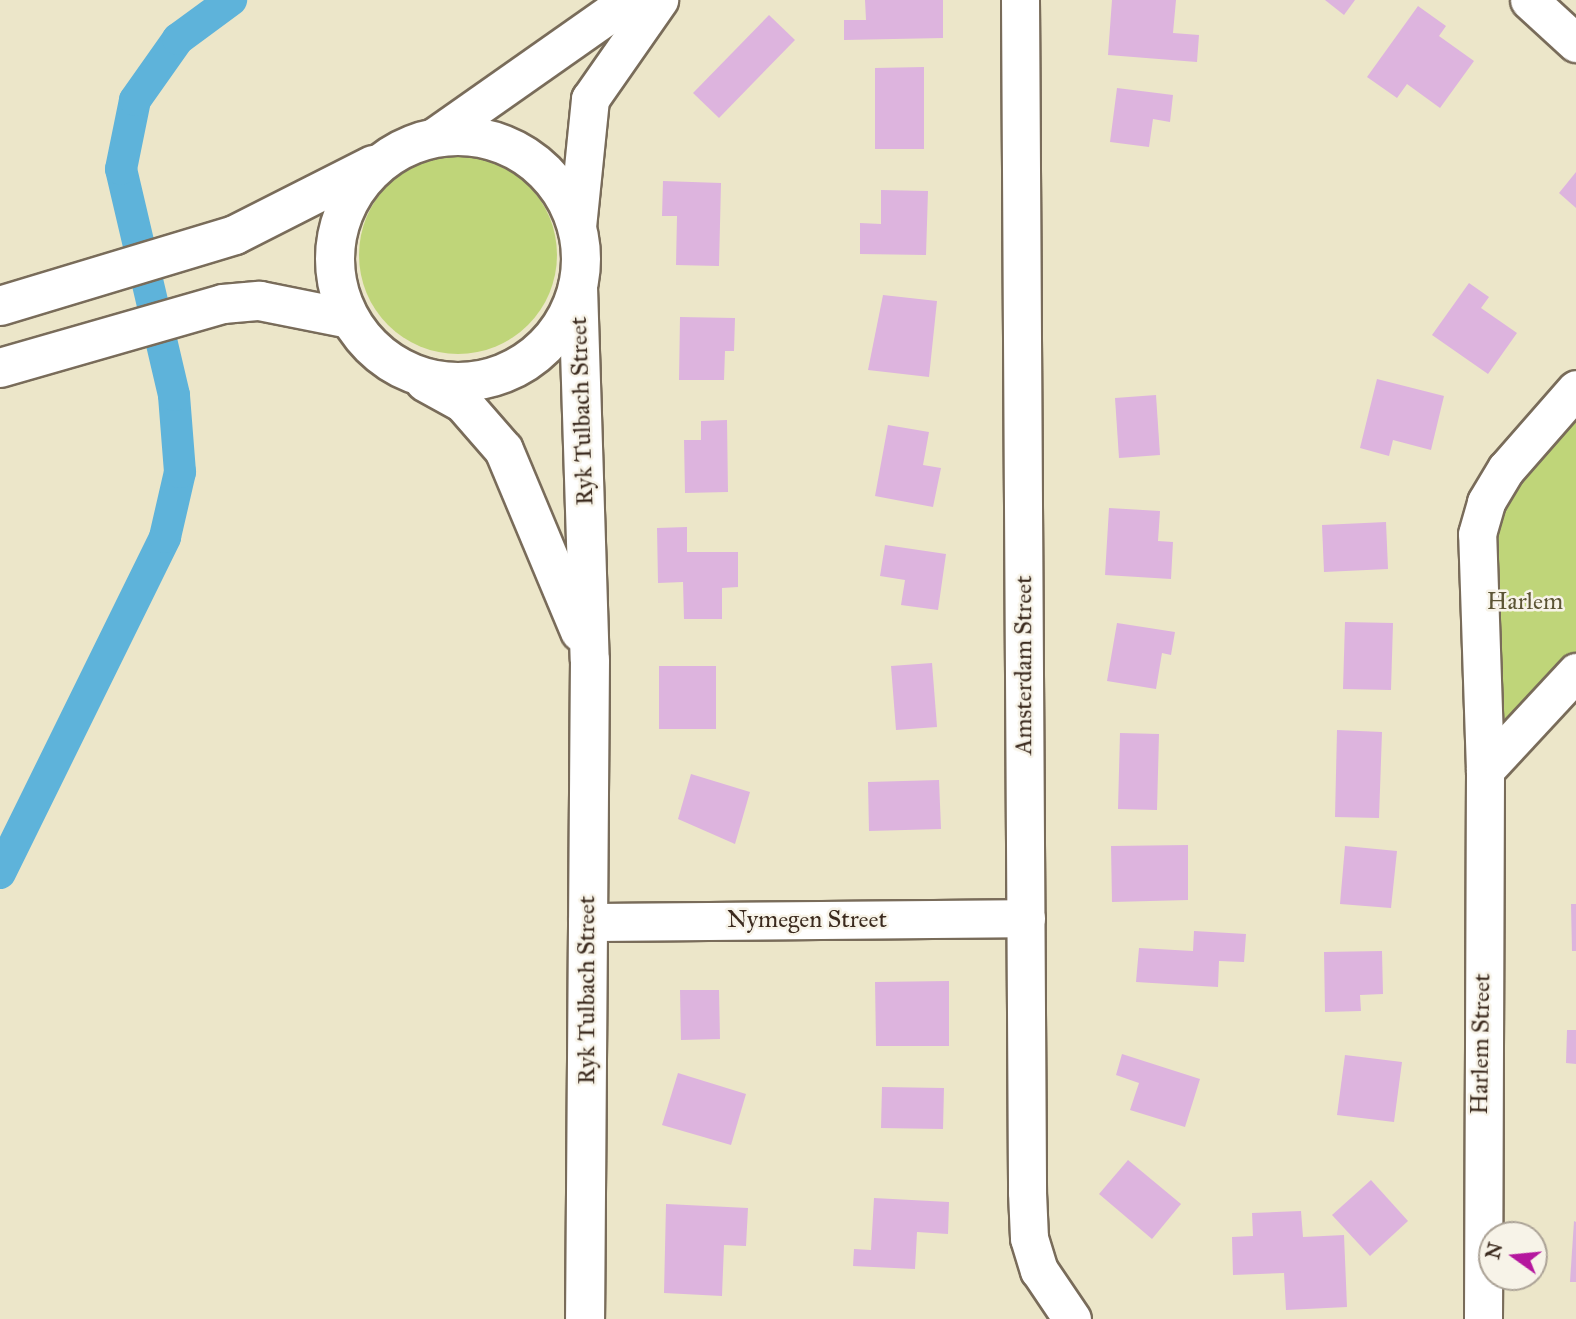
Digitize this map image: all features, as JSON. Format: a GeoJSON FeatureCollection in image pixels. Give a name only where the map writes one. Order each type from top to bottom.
{"type":"FeatureCollection","features":[{"type":"Feature","properties":{"kind":"street"},"geometry":{"type":"LineString","coordinates":[[0,306],[235,235],[389,156],[434,137],[629,0]]}},
{"type":"Feature","properties":{"kind":"street"},"geometry":{"type":"LineString","coordinates":[[389,156],[356,188],[338,230],[335,276],[349,319],[365,342],[409,373],[451,383],[494,378],[532,358],[554,335],[578,287],[577,227],[590,99],[659,0]]}},
{"type":"Feature","properties":{"kind":"street","name":"Amsterdam Street"},"geometry":{"type":"LineString","coordinates":[[1020,0],[1029,1238],[1039,1270],[1073,1319]]}},
{"type":"Feature","properties":{"kind":"street"},"geometry":{"type":"LineString","coordinates":[[1529,0],[1576,43]]}},
{"type":"Feature","properties":{"kind":"street"},"geometry":{"type":"LineString","coordinates":[[434,137],[480,137],[524,153],[558,185],[577,227]]}},
{"type":"Feature","properties":{"kind":"street","name":"Ryk Tulbach Street"},"geometry":{"type":"LineString","coordinates":[[578,287],[590,660],[585,1319]]}},
{"type":"Feature","properties":{"kind":"street"},"geometry":{"type":"LineString","coordinates":[[0,368],[126,336],[223,304],[260,301],[349,319]]}},
{"type":"Feature","properties":{"kind":"street","name":"Ryk Tulbach Street"},"geometry":{"type":"LineString","coordinates":[[409,373],[463,403],[504,450],[590,660]]}},
{"type":"Feature","properties":{"kind":"street","name":"Harlem Street"},"geometry":{"type":"LineString","coordinates":[[1483,1319],[1485,770],[1477,534],[1486,502],[1506,469],[1576,389]]}},
{"type":"Feature","properties":{"kind":"street"},"geometry":{"type":"LineString","coordinates":[[1485,770],[1576,671]]}},
{"type":"Feature","properties":{"kind":"street","name":"Nymegen Street"},"geometry":{"type":"LineString","coordinates":[[587,922],[1026,918]]}},
{"type":"Feature","properties":{"kind":"green space"},"geometry":{"type":"Polygon","coordinates":[[[458,156],[496,163],[513,172],[528,185],[541,200],[550,217],[557,255],[550,293],[541,310],[528,325],[513,338],[496,347],[458,354],[420,347],[403,338],[388,325],[375,310],[366,293],[359,255],[366,217],[375,200],[388,185],[403,172],[420,163],[458,156]]]}},
{"type":"Feature","properties":{"kind":"green space","name":"Harlem"},"geometry":{"type":"Polygon","coordinates":[[[1576,392],[1576,672],[1476,781],[1487,500],[1576,392]]]}},
{"type":"Feature","properties":{"kind":"building"},"geometry":{"type":"Polygon","coordinates":[[[865,0],[943,0],[943,38],[844,40],[844,20],[866,20],[865,0]]]}},
{"type":"Feature","properties":{"kind":"building"},"geometry":{"type":"Polygon","coordinates":[[[1112,0],[1176,0],[1173,33],[1199,35],[1197,62],[1108,55],[1112,0]]]}},
{"type":"Feature","properties":{"kind":"building"},"geometry":{"type":"Polygon","coordinates":[[[1325,0],[1355,0],[1344,15],[1325,0]]]}},
{"type":"Feature","properties":{"kind":"building"},"geometry":{"type":"Polygon","coordinates":[[[1418,6],[1446,26],[1439,36],[1474,61],[1440,108],[1407,84],[1397,98],[1367,77],[1418,6]]]}},
{"type":"Feature","properties":{"kind":"building"},"geometry":{"type":"Polygon","coordinates":[[[769,15],[795,40],[719,118],[693,93],[769,15]]]}},
{"type":"Feature","properties":{"kind":"building"},"geometry":{"type":"Polygon","coordinates":[[[924,67],[924,149],[875,149],[875,68],[924,67]]]}},
{"type":"Feature","properties":{"kind":"building"},"geometry":{"type":"Polygon","coordinates":[[[1117,88],[1173,95],[1170,122],[1153,119],[1149,147],[1110,142],[1117,88]]]}},
{"type":"Feature","properties":{"kind":"building"},"geometry":{"type":"Polygon","coordinates":[[[1576,172],[1576,208],[1559,193],[1576,172]]]}},
{"type":"Feature","properties":{"kind":"building"},"geometry":{"type":"Polygon","coordinates":[[[663,181],[721,183],[719,266],[676,265],[677,216],[662,216],[663,181]]]}},
{"type":"Feature","properties":{"kind":"building"},"geometry":{"type":"Polygon","coordinates":[[[881,190],[928,191],[926,255],[860,254],[860,223],[881,224],[881,190]]]}},
{"type":"Feature","properties":{"kind":"building"},"geometry":{"type":"Polygon","coordinates":[[[1469,283],[1489,297],[1481,308],[1517,333],[1488,374],[1432,335],[1469,283]]]}},
{"type":"Feature","properties":{"kind":"building"},"geometry":{"type":"Polygon","coordinates":[[[883,295],[937,301],[929,377],[868,370],[883,295]]]}},
{"type":"Feature","properties":{"kind":"building"},"geometry":{"type":"Polygon","coordinates":[[[680,317],[735,318],[734,351],[725,351],[724,380],[679,380],[680,317]]]}},
{"type":"Feature","properties":{"kind":"building"},"geometry":{"type":"Polygon","coordinates":[[[1377,379],[1444,396],[1431,450],[1393,440],[1389,456],[1360,448],[1377,379]]]}},
{"type":"Feature","properties":{"kind":"building"},"geometry":{"type":"Polygon","coordinates":[[[1156,395],[1160,455],[1119,458],[1115,398],[1156,395]]]}},
{"type":"Feature","properties":{"kind":"building"},"geometry":{"type":"Polygon","coordinates":[[[727,420],[728,492],[685,493],[684,440],[701,440],[701,421],[727,420]]]}},
{"type":"Feature","properties":{"kind":"building"},"geometry":{"type":"Polygon","coordinates":[[[888,425],[929,432],[923,465],[941,468],[933,507],[875,496],[888,425]]]}},
{"type":"Feature","properties":{"kind":"building"},"geometry":{"type":"Polygon","coordinates":[[[1109,508],[1160,511],[1158,541],[1173,542],[1171,579],[1105,575],[1109,508]]]}},
{"type":"Feature","properties":{"kind":"building"},"geometry":{"type":"Polygon","coordinates":[[[1386,522],[1388,569],[1324,572],[1322,525],[1386,522]]]}},
{"type":"Feature","properties":{"kind":"building"},"geometry":{"type":"Polygon","coordinates":[[[687,527],[687,552],[738,552],[738,587],[722,588],[722,619],[684,619],[683,582],[658,583],[657,528],[687,527]]]}},
{"type":"Feature","properties":{"kind":"building"},"geometry":{"type":"Polygon","coordinates":[[[885,545],[946,554],[938,610],[901,605],[905,580],[880,576],[885,545]]]}},
{"type":"Feature","properties":{"kind":"building"},"geometry":{"type":"Polygon","coordinates":[[[1345,622],[1393,623],[1391,690],[1343,689],[1345,622]]]}},
{"type":"Feature","properties":{"kind":"building"},"geometry":{"type":"Polygon","coordinates":[[[1117,623],[1175,632],[1171,655],[1162,653],[1156,689],[1107,681],[1117,623]]]}},
{"type":"Feature","properties":{"kind":"building"},"geometry":{"type":"Polygon","coordinates":[[[932,663],[937,727],[896,730],[891,666],[932,663]]]}},
{"type":"Feature","properties":{"kind":"building"},"geometry":{"type":"Polygon","coordinates":[[[659,666],[716,666],[716,729],[659,729],[659,666]]]}},
{"type":"Feature","properties":{"kind":"building"},"geometry":{"type":"Polygon","coordinates":[[[1337,730],[1382,732],[1379,818],[1335,817],[1337,730]]]}},
{"type":"Feature","properties":{"kind":"building"},"geometry":{"type":"Polygon","coordinates":[[[1120,733],[1159,734],[1157,810],[1118,809],[1120,733]]]}},
{"type":"Feature","properties":{"kind":"building"},"geometry":{"type":"Polygon","coordinates":[[[691,774],[750,792],[735,844],[678,819],[691,774]]]}},
{"type":"Feature","properties":{"kind":"building"},"geometry":{"type":"Polygon","coordinates":[[[939,780],[941,829],[869,831],[868,782],[939,780]]]}},
{"type":"Feature","properties":{"kind":"building"},"geometry":{"type":"Polygon","coordinates":[[[1188,845],[1188,900],[1112,902],[1111,846],[1188,845]]]}},
{"type":"Feature","properties":{"kind":"building"},"geometry":{"type":"Polygon","coordinates":[[[1345,846],[1397,851],[1391,908],[1340,904],[1345,846]]]}},
{"type":"Feature","properties":{"kind":"building"},"geometry":{"type":"Polygon","coordinates":[[[1571,904],[1576,904],[1576,951],[1572,951],[1571,904]]]}},
{"type":"Feature","properties":{"kind":"building"},"geometry":{"type":"Polygon","coordinates":[[[1194,931],[1246,934],[1244,962],[1219,961],[1218,987],[1136,982],[1139,948],[1193,951],[1194,931]]]}},
{"type":"Feature","properties":{"kind":"building"},"geometry":{"type":"Polygon","coordinates":[[[1382,951],[1383,994],[1360,995],[1361,1011],[1325,1012],[1324,952],[1382,951]]]}},
{"type":"Feature","properties":{"kind":"building"},"geometry":{"type":"Polygon","coordinates":[[[949,981],[949,1046],[876,1046],[875,982],[949,981]]]}},
{"type":"Feature","properties":{"kind":"building"},"geometry":{"type":"Polygon","coordinates":[[[680,990],[719,990],[720,1039],[681,1040],[680,990]]]}},
{"type":"Feature","properties":{"kind":"building"},"geometry":{"type":"Polygon","coordinates":[[[1567,1030],[1576,1030],[1576,1064],[1566,1063],[1567,1030]]]}},
{"type":"Feature","properties":{"kind":"building"},"geometry":{"type":"Polygon","coordinates":[[[1122,1054],[1200,1079],[1185,1127],[1130,1110],[1139,1083],[1116,1075],[1122,1054]]]}},
{"type":"Feature","properties":{"kind":"building"},"geometry":{"type":"Polygon","coordinates":[[[1345,1055],[1402,1062],[1394,1122],[1337,1115],[1345,1055]]]}},
{"type":"Feature","properties":{"kind":"building"},"geometry":{"type":"Polygon","coordinates":[[[678,1073],[746,1094],[731,1145],[662,1125],[678,1073]]]}},
{"type":"Feature","properties":{"kind":"building"},"geometry":{"type":"Polygon","coordinates":[[[882,1087],[944,1088],[943,1129],[881,1128],[882,1087]]]}},
{"type":"Feature","properties":{"kind":"building"},"geometry":{"type":"Polygon","coordinates":[[[1128,1160],[1181,1204],[1152,1239],[1099,1194],[1128,1160]]]}},
{"type":"Feature","properties":{"kind":"building"},"geometry":{"type":"Polygon","coordinates":[[[1371,1180],[1408,1221],[1370,1256],[1332,1215],[1371,1180]]]}},
{"type":"Feature","properties":{"kind":"building"},"geometry":{"type":"Polygon","coordinates":[[[874,1198],[949,1202],[948,1234],[917,1232],[915,1269],[853,1266],[854,1249],[871,1250],[874,1198]]]}},
{"type":"Feature","properties":{"kind":"building"},"geometry":{"type":"Polygon","coordinates":[[[666,1204],[748,1208],[746,1246],[724,1245],[722,1296],[664,1293],[666,1204]]]}},
{"type":"Feature","properties":{"kind":"building"},"geometry":{"type":"Polygon","coordinates":[[[1301,1211],[1303,1237],[1344,1235],[1347,1307],[1286,1310],[1284,1273],[1233,1275],[1232,1237],[1253,1236],[1252,1213],[1301,1211]]]}},
{"type":"Feature","properties":{"kind":"building"},"geometry":{"type":"Polygon","coordinates":[[[1574,1221],[1576,1282],[1570,1282],[1574,1221]]]}},
{"type":"Feature","properties":{"kind":"waterway"},"geometry":{"type":"LineString","coordinates":[[0,873],[165,537],[180,472],[174,395],[121,169],[135,100],[178,39],[231,0]]}}]}
